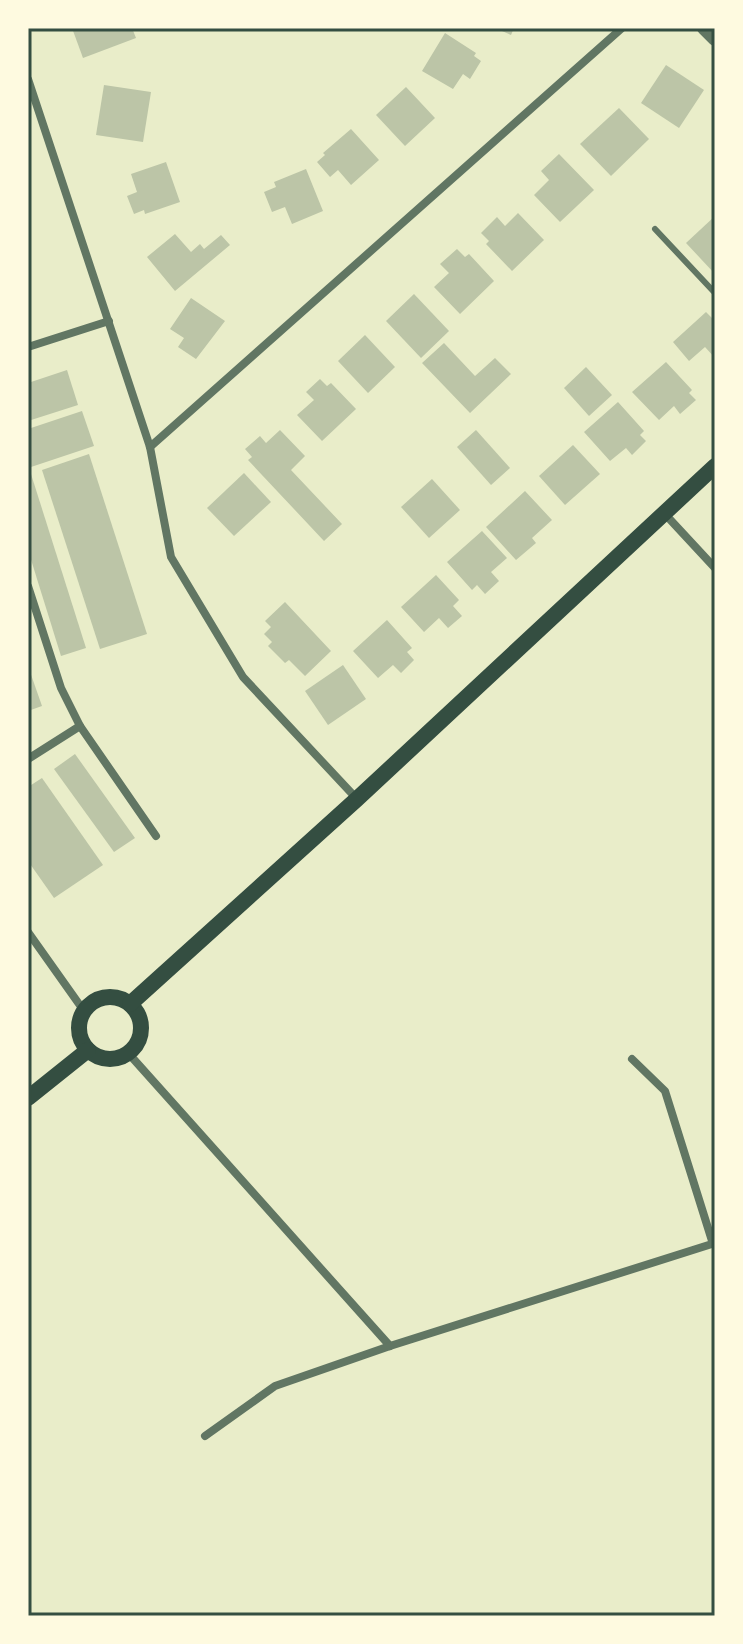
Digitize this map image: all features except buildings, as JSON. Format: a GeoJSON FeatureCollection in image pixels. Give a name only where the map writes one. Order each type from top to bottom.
{"type":"FeatureCollection","features":[{"type":"Feature","properties":{"kind":"main road"},"geometry":{"type":"LineString","coordinates":[[130,1004],[357,799],[715,466]]}},
{"type":"Feature","properties":{"kind":"main road"},"geometry":{"type":"LineString","coordinates":[[101,999],[121,999],[130,1004],[140,1020],[140,1039],[129,1054],[112,1060],[95,1056],[88,1050],[79,1031],[84,1011],[101,999]]}},
{"type":"Feature","properties":{"kind":"main road"},"geometry":{"type":"LineString","coordinates":[[28,1098],[88,1050]]}},
{"type":"Feature","properties":{"kind":"street"},"geometry":{"type":"LineString","coordinates":[[150,447],[622,28]]}},
{"type":"Feature","properties":{"kind":"street"},"geometry":{"type":"LineString","coordinates":[[704,28],[715,39]]}},
{"type":"Feature","properties":{"kind":"street"},"geometry":{"type":"LineString","coordinates":[[28,79],[150,447],[171,557],[243,677],[357,799]]}},
{"type":"Feature","properties":{"kind":"street"},"geometry":{"type":"LineString","coordinates":[[28,347],[109,321]]}},
{"type":"Feature","properties":{"kind":"street"},"geometry":{"type":"LineString","coordinates":[[664,513],[715,568]]}},
{"type":"Feature","properties":{"kind":"street"},"geometry":{"type":"LineString","coordinates":[[28,586],[61,688],[80,726],[156,836]]}},
{"type":"Feature","properties":{"kind":"street"},"geometry":{"type":"LineString","coordinates":[[28,759],[80,726]]}},
{"type":"Feature","properties":{"kind":"street"},"geometry":{"type":"LineString","coordinates":[[28,932],[84,1011]]}},
{"type":"Feature","properties":{"kind":"street"},"geometry":{"type":"LineString","coordinates":[[129,1054],[390,1346]]}},
{"type":"Feature","properties":{"kind":"street"},"geometry":{"type":"LineString","coordinates":[[205,1436],[275,1386],[390,1346],[714,1244],[665,1091],[632,1059]]}},
{"type":"Feature","properties":{"kind":"lane"},"geometry":{"type":"LineString","coordinates":[[655,229],[715,293]]}}]}
